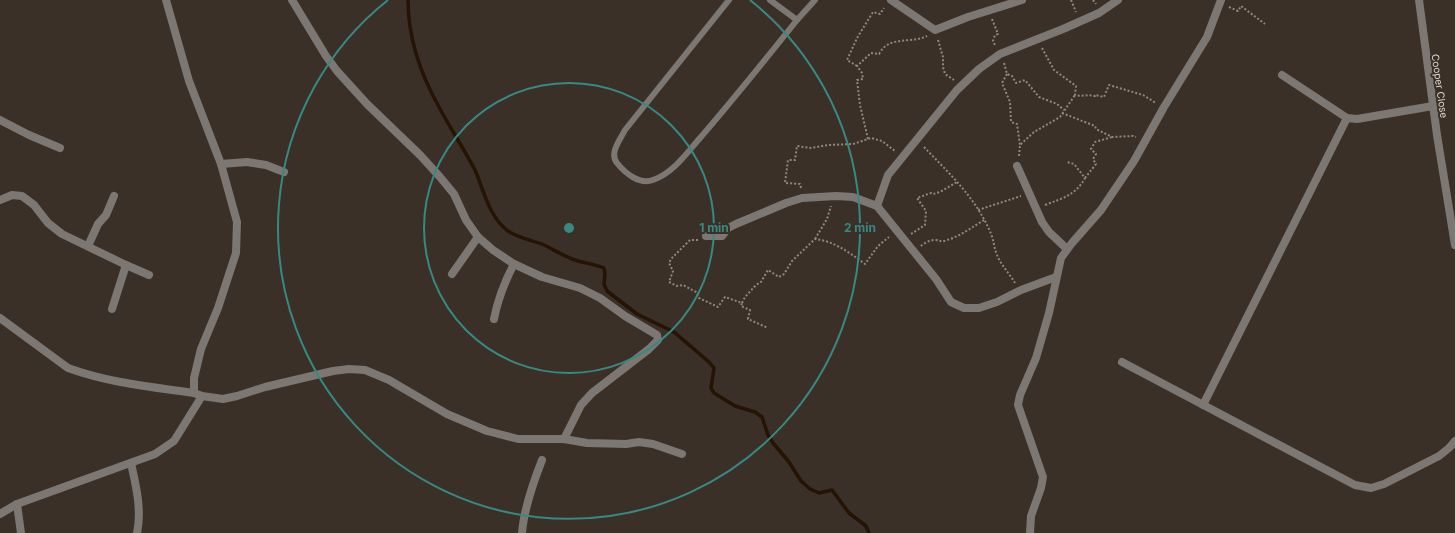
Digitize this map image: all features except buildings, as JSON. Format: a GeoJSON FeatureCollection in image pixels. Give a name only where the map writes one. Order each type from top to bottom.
{"type":"FeatureCollection","features":[{"type":"Feature","properties":{"kind":"street"},"geometry":{"type":"LineString","coordinates":[[0,514],[17,504],[155,454],[174,441],[198,395],[194,378],[201,349],[218,308],[236,253],[237,222],[221,164],[189,81],[166,0]]}},
{"type":"Feature","properties":{"kind":"street"},"geometry":{"type":"LineString","coordinates":[[292,0],[326,56],[337,71],[367,104],[420,155],[440,177],[454,194],[466,220],[478,237],[493,250],[514,264],[542,277],[580,288],[657,336],[657,342],[592,393],[581,405],[564,439]]}},
{"type":"Feature","properties":{"kind":"street"},"geometry":{"type":"LineString","coordinates":[[889,2],[935,30],[1022,0]]}},
{"type":"Feature","properties":{"kind":"street"},"geometry":{"type":"LineString","coordinates":[[877,206],[888,175],[957,90],[979,69],[1000,54],[1099,13],[1118,0]]}},
{"type":"Feature","properties":{"kind":"street","name":"Cooper Close"},"geometry":{"type":"LineString","coordinates":[[1419,0],[1433,106],[1455,245]]}},
{"type":"Feature","properties":{"kind":"street"},"geometry":{"type":"LineString","coordinates":[[1030,533],[1031,516],[1042,488],[1043,477],[1018,406],[1020,395],[1036,358],[1050,313],[1061,258],[1100,210],[1134,160],[1207,37],[1221,1]]}},
{"type":"Feature","properties":{"kind":"street"},"geometry":{"type":"LineString","coordinates":[[1282,75],[1347,118],[1357,119],[1433,106]]}},
{"type":"Feature","properties":{"kind":"street"},"geometry":{"type":"LineString","coordinates":[[1202,405],[1347,118]]}},
{"type":"Feature","properties":{"kind":"street"},"geometry":{"type":"LineString","coordinates":[[0,120],[29,135],[60,148]]}},
{"type":"Feature","properties":{"kind":"street"},"geometry":{"type":"LineString","coordinates":[[221,164],[247,162],[266,165],[284,172]]}},
{"type":"Feature","properties":{"kind":"street"},"geometry":{"type":"LineString","coordinates":[[1017,166],[1048,232],[1068,249]]}},
{"type":"Feature","properties":{"kind":"street"},"geometry":{"type":"LineString","coordinates":[[0,200],[12,195],[22,196],[34,205],[48,223],[62,234],[149,275]]}},
{"type":"Feature","properties":{"kind":"street"},"geometry":{"type":"LineString","coordinates":[[88,246],[98,224],[106,215],[114,196]]}},
{"type":"Feature","properties":{"kind":"street"},"geometry":{"type":"LineString","coordinates":[[706,236],[722,236],[728,228],[786,202],[802,198],[836,196],[853,197],[877,206],[936,279],[951,302],[964,308],[979,308],[997,302],[1021,290],[1056,277]]}},
{"type":"Feature","properties":{"kind":"street"},"geometry":{"type":"LineString","coordinates":[[452,274],[478,237]]}},
{"type":"Feature","properties":{"kind":"street"},"geometry":{"type":"LineString","coordinates":[[494,319],[501,289],[514,264]]}},
{"type":"Feature","properties":{"kind":"street"},"geometry":{"type":"LineString","coordinates":[[112,309],[126,265]]}},
{"type":"Feature","properties":{"kind":"street"},"geometry":{"type":"LineString","coordinates":[[0,318],[68,368],[81,373],[123,383],[223,399],[333,371],[349,369],[365,370],[389,380],[447,414],[487,431],[518,440],[564,439],[587,443],[626,444],[639,442],[653,444],[682,454]]}},
{"type":"Feature","properties":{"kind":"street"},"geometry":{"type":"LineString","coordinates":[[1122,362],[1355,485],[1371,488],[1384,484],[1439,456],[1455,441]]}},
{"type":"Feature","properties":{"kind":"street"},"geometry":{"type":"LineString","coordinates":[[522,533],[525,512],[542,460]]}},
{"type":"Feature","properties":{"kind":"street"},"geometry":{"type":"LineString","coordinates":[[131,463],[138,498],[139,526],[137,533]]}},
{"type":"Feature","properties":{"kind":"street"},"geometry":{"type":"LineString","coordinates":[[17,504],[21,533]]}},
{"type":"Feature","properties":{"kind":"lane"},"geometry":{"type":"LineString","coordinates":[[729,0],[625,130],[614,150],[614,160],[634,179],[645,182],[653,180],[675,166],[815,0]]}},
{"type":"Feature","properties":{"kind":"lane"},"geometry":{"type":"LineString","coordinates":[[770,0],[797,20]]}},
{"type":"Feature","properties":{"kind":"path"},"geometry":{"type":"LineString","coordinates":[[1071,0],[1080,21]]}},
{"type":"Feature","properties":{"kind":"path"},"geometry":{"type":"LineString","coordinates":[[1221,1],[1238,11],[1241,6],[1265,24]]}},
{"type":"Feature","properties":{"kind":"path"},"geometry":{"type":"LineString","coordinates":[[868,139],[860,105],[857,80],[863,79],[862,73],[857,66],[847,60],[857,38],[873,12],[880,14],[889,2]]}},
{"type":"Feature","properties":{"kind":"path"},"geometry":{"type":"LineString","coordinates":[[988,11],[998,34],[993,41],[1000,54],[1007,74],[1012,76],[1016,83],[1025,80],[1039,97],[1057,104],[1064,110]]}},
{"type":"Feature","properties":{"kind":"path"},"geometry":{"type":"LineString","coordinates":[[857,66],[871,53],[879,54],[883,47],[887,45],[898,41],[918,39],[935,30],[943,57],[945,74],[955,80],[957,90]]}},
{"type":"Feature","properties":{"kind":"path"},"geometry":{"type":"LineString","coordinates":[[1020,145],[1034,132],[1060,117],[1075,95],[1076,86],[1054,70],[1038,39]]}},
{"type":"Feature","properties":{"kind":"path"},"geometry":{"type":"LineString","coordinates":[[1007,74],[1002,83],[1010,102],[1011,122],[1017,124],[1020,145],[1017,166]]}},
{"type":"Feature","properties":{"kind":"path"},"geometry":{"type":"LineString","coordinates":[[1075,95],[1082,97],[1095,95],[1104,97],[1109,84],[1143,95],[1164,108]]}},
{"type":"Feature","properties":{"kind":"path"},"geometry":{"type":"LineString","coordinates":[[1062,114],[1095,126],[1096,129],[1112,137]]}},
{"type":"Feature","properties":{"kind":"path"},"geometry":{"type":"LineString","coordinates":[[1037,208],[1072,194],[1080,187],[1096,164],[1093,159],[1096,154],[1091,149],[1095,142],[1112,137],[1133,136],[1145,141]]}},
{"type":"Feature","properties":{"kind":"path"},"geometry":{"type":"LineString","coordinates":[[802,198],[800,184],[785,183],[788,160],[795,160],[797,146],[811,148],[828,145],[852,144],[871,138],[882,141],[902,157]]}},
{"type":"Feature","properties":{"kind":"path"},"geometry":{"type":"LineString","coordinates":[[916,140],[957,182],[978,210],[993,238],[996,254],[1003,267],[1021,290]]}},
{"type":"Feature","properties":{"kind":"path"},"geometry":{"type":"LineString","coordinates":[[1067,162],[1074,164],[1085,178]]}},
{"type":"Feature","properties":{"kind":"path"},"geometry":{"type":"LineString","coordinates":[[903,239],[925,225],[926,211],[917,198],[931,193],[933,194],[940,192],[957,182]]}},
{"type":"Feature","properties":{"kind":"path"},"geometry":{"type":"LineString","coordinates":[[978,210],[1029,193]]}},
{"type":"Feature","properties":{"kind":"path"},"geometry":{"type":"LineString","coordinates":[[768,328],[748,319],[750,310],[741,306],[745,297],[756,285],[761,282],[768,270],[779,277],[784,274],[795,258],[815,239],[827,219],[831,204],[836,196]]}},
{"type":"Feature","properties":{"kind":"path"},"geometry":{"type":"LineString","coordinates":[[913,252],[930,241],[934,240],[942,242],[963,234],[966,230],[984,220]]}},
{"type":"Feature","properties":{"kind":"path"},"geometry":{"type":"LineString","coordinates":[[815,239],[824,240],[834,244],[865,264],[878,246],[897,232]]}},
{"type":"Feature","properties":{"kind":"path"},"geometry":{"type":"LineString","coordinates":[[706,236],[701,240],[690,240],[671,259],[669,263],[673,271],[669,282],[677,286],[683,285],[696,292],[698,298],[718,307],[725,297],[742,303]]}},
{"type":"Feature","properties":{"kind":"waterway"},"geometry":{"type":"LineString","coordinates":[[408,0],[410,28],[421,69],[432,95],[475,170],[484,195],[496,219],[501,225],[508,231],[524,239],[542,244],[578,261],[604,268],[604,284],[607,291],[637,314],[674,332],[709,362],[714,368],[711,388],[714,393],[735,406],[755,412],[762,417],[768,435],[789,462],[801,481],[810,489],[819,493],[832,490],[849,513],[866,526],[869,533]]}}]}
